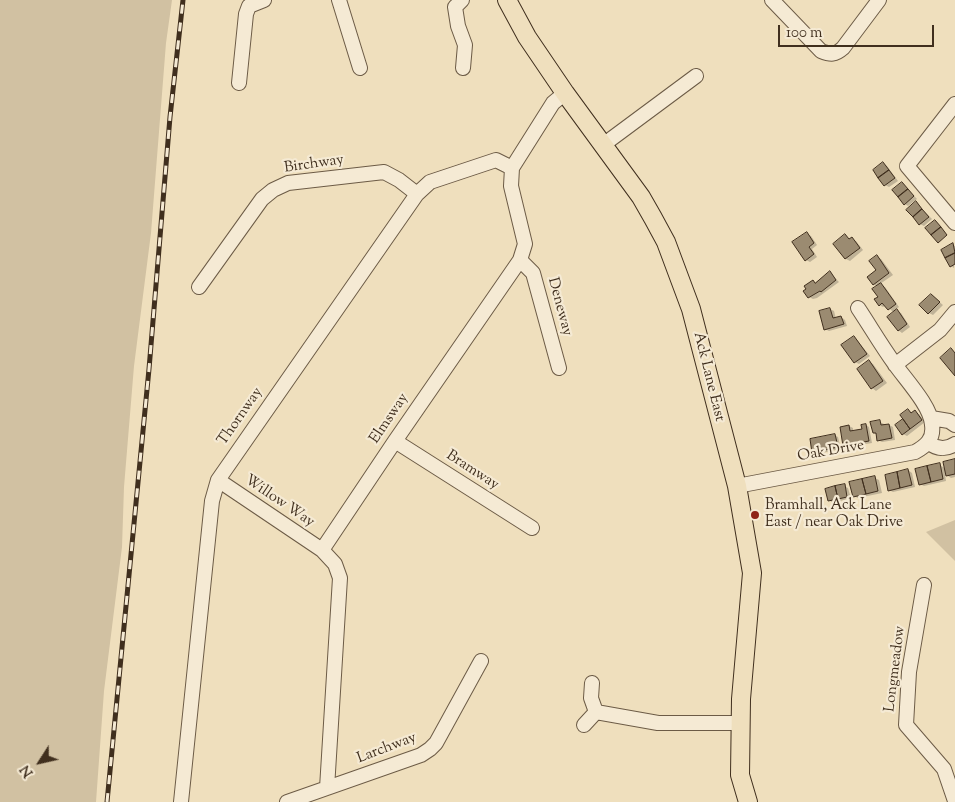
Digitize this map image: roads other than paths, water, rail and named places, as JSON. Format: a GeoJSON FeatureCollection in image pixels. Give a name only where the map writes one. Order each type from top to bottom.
{"type":"FeatureCollection","features":[{"type":"Feature","properties":{"kind":"main road","name":"Ack Lane East"},"geometry":{"type":"LineString","coordinates":[[507,0],[527,37],[649,211],[666,242],[691,309],[737,486],[752,573],[740,699],[740,775],[748,802]]}},
{"type":"Feature","properties":{"kind":"street"},"geometry":{"type":"LineString","coordinates":[[239,83],[246,14],[249,6],[264,0]]}},
{"type":"Feature","properties":{"kind":"street"},"geometry":{"type":"LineString","coordinates":[[339,0],[360,68]]}},
{"type":"Feature","properties":{"kind":"street"},"geometry":{"type":"LineString","coordinates":[[772,0],[821,51],[829,55],[837,53],[843,48],[879,0]]}},
{"type":"Feature","properties":{"kind":"street"},"geometry":{"type":"LineString","coordinates":[[459,4],[458,26],[465,45],[463,68]]}},
{"type":"Feature","properties":{"kind":"street"},"geometry":{"type":"LineString","coordinates":[[603,145],[696,76]]}},
{"type":"Feature","properties":{"kind":"street"},"geometry":{"type":"LineString","coordinates":[[512,168],[553,103],[565,93]]}},
{"type":"Feature","properties":{"kind":"street"},"geometry":{"type":"LineString","coordinates":[[955,104],[907,166],[955,223]]}},
{"type":"Feature","properties":{"kind":"street","name":"Thornway"},"geometry":{"type":"LineString","coordinates":[[181,802],[212,501],[218,480],[417,194],[430,182],[496,160],[512,168]]}},
{"type":"Feature","properties":{"kind":"street","name":"Elmsway"},"geometry":{"type":"LineString","coordinates":[[322,550],[520,260],[525,244],[511,186],[512,168]]}},
{"type":"Feature","properties":{"kind":"street","name":"Birchway"},"geometry":{"type":"LineString","coordinates":[[199,287],[262,199],[272,190],[288,183],[384,172],[399,180],[417,194]]}},
{"type":"Feature","properties":{"kind":"street","name":"Deneway"},"geometry":{"type":"LineString","coordinates":[[520,260],[533,273],[559,368]]}},
{"type":"Feature","properties":{"kind":"street"},"geometry":{"type":"LineString","coordinates":[[858,308],[895,365],[916,391],[931,418],[932,430],[928,443],[939,448],[955,444]]}},
{"type":"Feature","properties":{"kind":"street"},"geometry":{"type":"LineString","coordinates":[[895,365],[940,330],[955,312]]}},
{"type":"Feature","properties":{"kind":"street"},"geometry":{"type":"LineString","coordinates":[[931,418],[949,421],[955,425]]}},
{"type":"Feature","properties":{"kind":"street","name":"Bramway"},"geometry":{"type":"LineString","coordinates":[[395,441],[532,528]]}},
{"type":"Feature","properties":{"kind":"street","name":"Oak Drive"},"geometry":{"type":"LineString","coordinates":[[737,486],[915,452],[928,443]]}},
{"type":"Feature","properties":{"kind":"street","name":"Willow Way"},"geometry":{"type":"LineString","coordinates":[[218,480],[322,550]]}},
{"type":"Feature","properties":{"kind":"street"},"geometry":{"type":"LineString","coordinates":[[322,550],[335,564],[340,578],[327,788]]}},
{"type":"Feature","properties":{"kind":"street","name":"Longmeadow"},"geometry":{"type":"LineString","coordinates":[[924,585],[909,672],[906,725],[944,769],[955,801]]}},
{"type":"Feature","properties":{"kind":"street","name":"Larchway"},"geometry":{"type":"LineString","coordinates":[[286,802],[421,755],[430,749],[436,743],[481,661]]}},
{"type":"Feature","properties":{"kind":"street"},"geometry":{"type":"LineString","coordinates":[[592,683],[591,698],[596,712]]}},
{"type":"Feature","properties":{"kind":"street"},"geometry":{"type":"LineString","coordinates":[[596,712],[658,723],[740,723]]}},
{"type":"Feature","properties":{"kind":"street"},"geometry":{"type":"LineString","coordinates":[[584,726],[596,712]]}},
{"type":"Feature","properties":{"kind":"railway"},"geometry":{"type":"LineString","coordinates":[[107,802],[149,369],[170,117],[183,0]]}},
{"type":"Feature","properties":{"kind":"place","name":"Bramhall, Ack Lane East / near Oak Drive"},"geometry":{"type":"Point","coordinates":[755,515]}}]}
